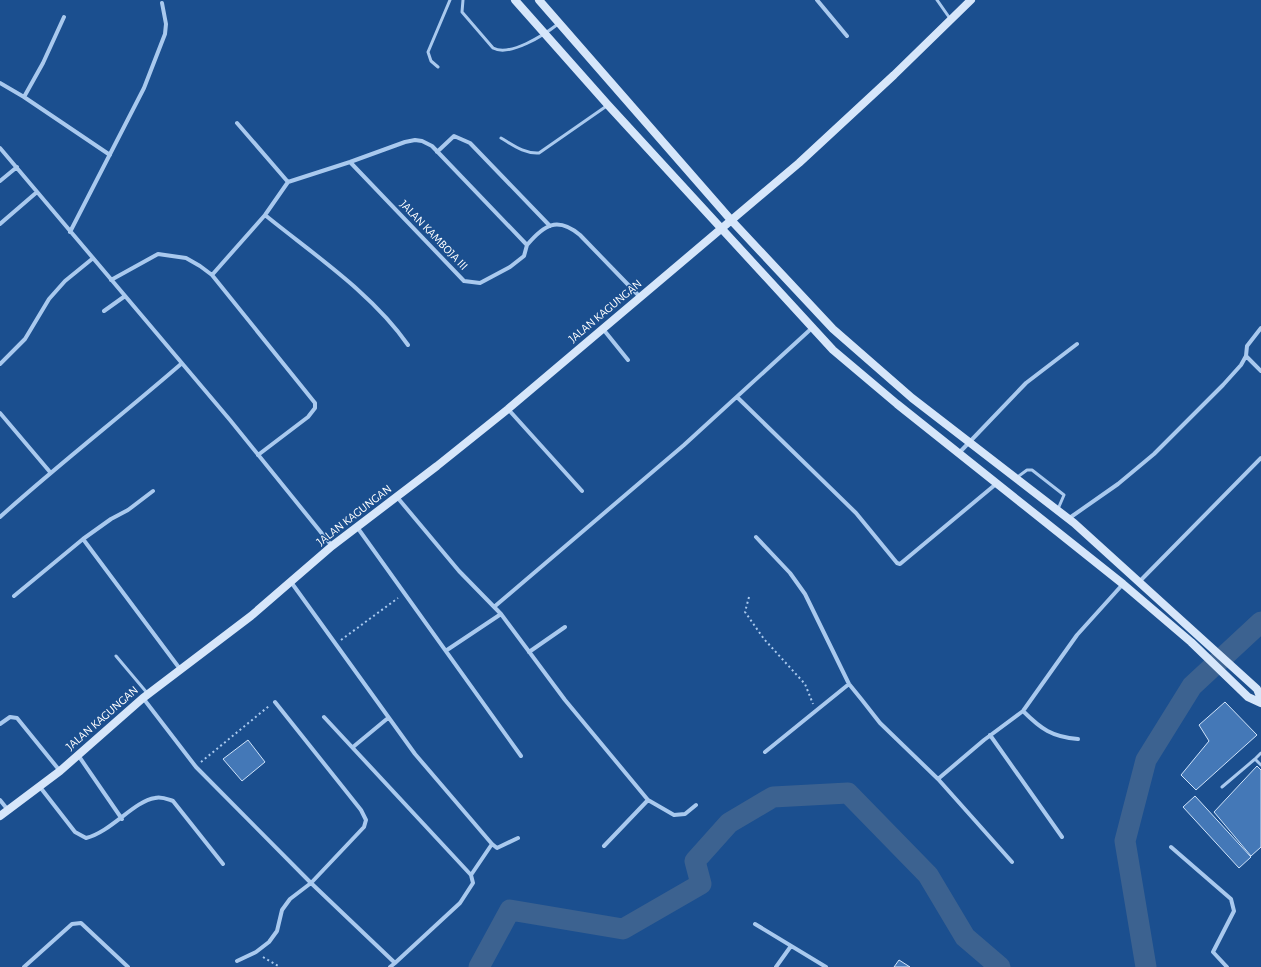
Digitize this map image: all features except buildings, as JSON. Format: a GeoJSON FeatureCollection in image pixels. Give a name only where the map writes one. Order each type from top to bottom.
{"type":"FeatureCollection","features":[{"type":"Feature","properties":{"kind":"main road"},"geometry":{"type":"LineString","coordinates":[[515,0],[608,105],[833,350],[996,484],[1123,584],[1191,642],[1248,698],[1261,703]]}},
{"type":"Feature","properties":{"kind":"main road"},"geometry":{"type":"LineString","coordinates":[[539,0],[731,220],[833,329],[912,398],[1068,519],[1140,581],[1257,689],[1261,699]]}},
{"type":"Feature","properties":{"kind":"main road","name":"JALAN KAGUNGAN"},"geometry":{"type":"LineString","coordinates":[[0,816],[60,771],[145,696],[251,616],[332,546],[508,409],[799,163],[894,75],[971,0]]}},
{"type":"Feature","properties":{"kind":"street"},"geometry":{"type":"LineString","coordinates":[[817,0],[847,36]]}},
{"type":"Feature","properties":{"kind":"street"},"geometry":{"type":"LineString","coordinates":[[70,232],[144,88],[165,34],[166,24],[162,3]]}},
{"type":"Feature","properties":{"kind":"street"},"geometry":{"type":"LineString","coordinates":[[24,97],[43,63],[64,17]]}},
{"type":"Feature","properties":{"kind":"street"},"geometry":{"type":"LineString","coordinates":[[0,84],[24,97],[110,155]]}},
{"type":"Feature","properties":{"kind":"street"},"geometry":{"type":"LineString","coordinates":[[237,123],[288,182]]}},
{"type":"Feature","properties":{"kind":"street"},"geometry":{"type":"LineString","coordinates":[[437,152],[454,136],[470,143],[550,226],[570,226],[640,297]]}},
{"type":"Feature","properties":{"kind":"street"},"geometry":{"type":"LineString","coordinates":[[212,275],[266,215],[288,182],[405,142],[415,140],[422,141],[432,146],[527,245]]}},
{"type":"Feature","properties":{"kind":"street"},"geometry":{"type":"LineString","coordinates":[[0,148],[258,455],[332,546]]}},
{"type":"Feature","properties":{"kind":"street","name":"JALAN KAMBOJA III"},"geometry":{"type":"LineString","coordinates":[[350,162],[464,281],[480,283],[510,267],[524,256],[527,245],[538,232],[550,226]]}},
{"type":"Feature","properties":{"kind":"street"},"geometry":{"type":"LineString","coordinates":[[0,181],[17,167]]}},
{"type":"Feature","properties":{"kind":"street"},"geometry":{"type":"LineString","coordinates":[[0,224],[37,192]]}},
{"type":"Feature","properties":{"kind":"street"},"geometry":{"type":"LineString","coordinates":[[266,215],[350,284],[388,320],[408,345]]}},
{"type":"Feature","properties":{"kind":"street"},"geometry":{"type":"LineString","coordinates":[[111,280],[158,254],[186,258],[212,275],[315,403],[315,408],[308,417],[258,455]]}},
{"type":"Feature","properties":{"kind":"street"},"geometry":{"type":"LineString","coordinates":[[0,364],[25,339],[48,299],[65,281],[92,259]]}},
{"type":"Feature","properties":{"kind":"street"},"geometry":{"type":"LineString","coordinates":[[104,311],[125,296]]}},
{"type":"Feature","properties":{"kind":"street"},"geometry":{"type":"LineString","coordinates":[[603,328],[628,360]]}},
{"type":"Feature","properties":{"kind":"street"},"geometry":{"type":"LineString","coordinates":[[494,607],[684,445],[812,328]]}},
{"type":"Feature","properties":{"kind":"street"},"geometry":{"type":"LineString","coordinates":[[1068,519],[1118,484],[1154,454],[1223,385],[1246,356],[1247,346],[1261,328]]}},
{"type":"Feature","properties":{"kind":"street"},"geometry":{"type":"LineString","coordinates":[[959,453],[1026,383],[1077,344]]}},
{"type":"Feature","properties":{"kind":"street"},"geometry":{"type":"LineString","coordinates":[[1246,356],[1261,371]]}},
{"type":"Feature","properties":{"kind":"street"},"geometry":{"type":"LineString","coordinates":[[0,517],[50,472],[114,422],[181,364]]}},
{"type":"Feature","properties":{"kind":"street"},"geometry":{"type":"LineString","coordinates":[[737,397],[856,513],[897,563],[900,564],[996,484]]}},
{"type":"Feature","properties":{"kind":"street"},"geometry":{"type":"LineString","coordinates":[[508,409],[582,491]]}},
{"type":"Feature","properties":{"kind":"street"},"geometry":{"type":"LineString","coordinates":[[0,413],[50,472]]}},
{"type":"Feature","properties":{"kind":"street"},"geometry":{"type":"LineString","coordinates":[[1140,581],[1261,458]]}},
{"type":"Feature","properties":{"kind":"street"},"geometry":{"type":"LineString","coordinates":[[14,596],[83,539],[110,519],[128,510],[153,491]]}},
{"type":"Feature","properties":{"kind":"street"},"geometry":{"type":"LineString","coordinates":[[397,496],[459,571],[501,614],[564,700],[648,800],[674,815],[685,814],[696,805]]}},
{"type":"Feature","properties":{"kind":"street"},"geometry":{"type":"LineString","coordinates":[[357,527],[403,594],[447,650],[522,756]]}},
{"type":"Feature","properties":{"kind":"street"},"geometry":{"type":"LineString","coordinates":[[756,536],[790,573],[805,594],[849,684],[880,723],[938,779],[1012,862]]}},
{"type":"Feature","properties":{"kind":"street"},"geometry":{"type":"LineString","coordinates":[[83,539],[180,669]]}},
{"type":"Feature","properties":{"kind":"street"},"geometry":{"type":"LineString","coordinates":[[291,582],[337,643],[388,718],[415,754],[492,844],[497,848],[518,838]]}},
{"type":"Feature","properties":{"kind":"street"},"geometry":{"type":"LineString","coordinates":[[938,779],[990,735],[1023,711],[1077,635],[1123,584]]}},
{"type":"Feature","properties":{"kind":"street"},"geometry":{"type":"LineString","coordinates":[[447,650],[501,614]]}},
{"type":"Feature","properties":{"kind":"street"},"geometry":{"type":"LineString","coordinates":[[530,652],[565,627]]}},
{"type":"Feature","properties":{"kind":"street"},"geometry":{"type":"LineString","coordinates":[[765,752],[849,684]]}},
{"type":"Feature","properties":{"kind":"street"},"geometry":{"type":"LineString","coordinates":[[145,696],[196,766],[311,883],[395,963]]}},
{"type":"Feature","properties":{"kind":"street"},"geometry":{"type":"LineString","coordinates":[[237,961],[256,952],[269,942],[277,931],[282,910],[290,899],[311,883],[364,827],[366,820],[361,810],[274,702]]}},
{"type":"Feature","properties":{"kind":"street"},"geometry":{"type":"LineString","coordinates":[[1023,711],[1039,727],[1054,735],[1078,739]]}},
{"type":"Feature","properties":{"kind":"street"},"geometry":{"type":"LineString","coordinates":[[0,724],[10,717],[17,718],[60,771]]}},
{"type":"Feature","properties":{"kind":"street"},"geometry":{"type":"LineString","coordinates":[[324,717],[471,875],[473,882],[460,903],[390,967]]}},
{"type":"Feature","properties":{"kind":"street"},"geometry":{"type":"LineString","coordinates":[[353,747],[388,718]]}},
{"type":"Feature","properties":{"kind":"street"},"geometry":{"type":"LineString","coordinates":[[990,735],[1062,837]]}},
{"type":"Feature","properties":{"kind":"street"},"geometry":{"type":"LineString","coordinates":[[78,754],[122,819]]}},
{"type":"Feature","properties":{"kind":"street"},"geometry":{"type":"LineString","coordinates":[[40,787],[80,836],[86,838],[93,836],[122,819],[145,801],[156,797],[173,801],[223,864]]}},
{"type":"Feature","properties":{"kind":"street"},"geometry":{"type":"LineString","coordinates":[[0,800],[8,810]]}},
{"type":"Feature","properties":{"kind":"street"},"geometry":{"type":"LineString","coordinates":[[604,846],[648,800]]}},
{"type":"Feature","properties":{"kind":"street"},"geometry":{"type":"LineString","coordinates":[[471,875],[492,844]]}},
{"type":"Feature","properties":{"kind":"street"},"geometry":{"type":"LineString","coordinates":[[1171,847],[1231,899],[1234,911],[1212,952],[1226,967]]}},
{"type":"Feature","properties":{"kind":"street"},"geometry":{"type":"LineString","coordinates":[[24,967],[72,924],[76,923],[81,923],[128,967]]}},
{"type":"Feature","properties":{"kind":"street"},"geometry":{"type":"LineString","coordinates":[[755,924],[826,967]]}},
{"type":"Feature","properties":{"kind":"street"},"geometry":{"type":"LineString","coordinates":[[776,967],[791,946]]}},
{"type":"Feature","properties":{"kind":"lane"},"geometry":{"type":"LineString","coordinates":[[438,67],[431,61],[428,52],[450,0]]}},
{"type":"Feature","properties":{"kind":"lane"},"geometry":{"type":"LineString","coordinates":[[464,0],[462,12],[493,48],[499,51],[508,50],[544,34],[558,23]]}},
{"type":"Feature","properties":{"kind":"lane"},"geometry":{"type":"LineString","coordinates":[[937,0],[951,20]]}},
{"type":"Feature","properties":{"kind":"lane"},"geometry":{"type":"LineString","coordinates":[[501,138],[530,154],[538,153],[608,105]]}},
{"type":"Feature","properties":{"kind":"lane"},"geometry":{"type":"LineString","coordinates":[[1015,478],[1030,470],[1064,495],[1057,511]]}},
{"type":"Feature","properties":{"kind":"lane"},"geometry":{"type":"LineString","coordinates":[[116,656],[145,696]]}},
{"type":"Feature","properties":{"kind":"lane"},"geometry":{"type":"LineString","coordinates":[[1222,787],[1255,760],[1261,753]]}},
{"type":"Feature","properties":{"kind":"lane"},"geometry":{"type":"LineString","coordinates":[[1255,760],[1261,765]]}},
{"type":"Feature","properties":{"kind":"path"},"geometry":{"type":"LineString","coordinates":[[337,643],[403,594]]}},
{"type":"Feature","properties":{"kind":"path"},"geometry":{"type":"LineString","coordinates":[[749,597],[745,612],[764,639],[805,684],[816,710]]}},
{"type":"Feature","properties":{"kind":"path"},"geometry":{"type":"LineString","coordinates":[[196,766],[274,702]]}},
{"type":"Feature","properties":{"kind":"path"},"geometry":{"type":"LineString","coordinates":[[256,952],[280,967]]}},
{"type":"Feature","properties":{"kind":"waterway"},"geometry":{"type":"LineString","coordinates":[[1146,967],[1125,841],[1146,760],[1192,686],[1261,622]]}},
{"type":"Feature","properties":{"kind":"waterway"},"geometry":{"type":"LineString","coordinates":[[479,967],[510,910],[623,929],[701,884],[695,861],[729,823],[773,797],[848,793],[928,875],[965,937],[1000,967]]}}]}
